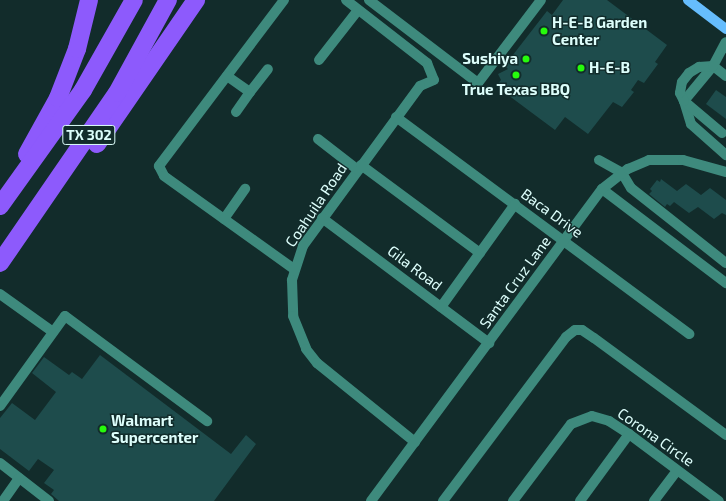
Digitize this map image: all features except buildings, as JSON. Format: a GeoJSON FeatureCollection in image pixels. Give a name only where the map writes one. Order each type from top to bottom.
{"type":"FeatureCollection","features":[{"type":"Feature","properties":{"kind":"highway"},"geometry":{"type":"LineString","coordinates":[[0,196],[55,103],[77,49],[89,0]]}},
{"type":"Feature","properties":{"kind":"highway","name":"TX 302"},"geometry":{"type":"LineString","coordinates":[[0,206],[78,97],[134,0]]}},
{"type":"Feature","properties":{"kind":"highway","name":"TX 302"},"geometry":{"type":"LineString","coordinates":[[0,262],[20,236],[117,93],[168,0]]}},
{"type":"Feature","properties":{"kind":"highway"},"geometry":{"type":"LineString","coordinates":[[20,236],[83,164],[144,78],[196,0]]}},
{"type":"Feature","properties":{"kind":"highway"},"geometry":{"type":"LineString","coordinates":[[144,78],[164,59],[203,0]]}},
{"type":"Feature","properties":{"kind":"main road"},"geometry":{"type":"LineString","coordinates":[[688,0],[726,29]]}},
{"type":"Feature","properties":{"kind":"street"},"geometry":{"type":"LineString","coordinates":[[284,0],[159,166],[164,176],[294,269]]}},
{"type":"Feature","properties":{"kind":"street"},"geometry":{"type":"LineString","coordinates":[[319,60],[358,10],[346,0]]}},
{"type":"Feature","properties":{"kind":"street"},"geometry":{"type":"LineString","coordinates":[[369,0],[478,83],[541,0]]}},
{"type":"Feature","properties":{"kind":"street","name":"Coahuila Road"},"geometry":{"type":"LineString","coordinates":[[358,10],[426,63],[434,80],[420,86],[303,246],[294,269],[291,298],[293,316],[306,349],[330,375],[415,442]]}},
{"type":"Feature","properties":{"kind":"street"},"geometry":{"type":"LineString","coordinates":[[684,101],[713,66],[726,42]]}},
{"type":"Feature","properties":{"kind":"street"},"geometry":{"type":"LineString","coordinates":[[713,66],[726,76]]}},
{"type":"Feature","properties":{"kind":"street"},"geometry":{"type":"LineString","coordinates":[[236,112],[268,69]]}},
{"type":"Feature","properties":{"kind":"street"},"geometry":{"type":"LineString","coordinates":[[227,76],[250,92]]}},
{"type":"Feature","properties":{"kind":"street"},"geometry":{"type":"LineString","coordinates":[[684,101],[722,133]]}},
{"type":"Feature","properties":{"kind":"street"},"geometry":{"type":"LineString","coordinates":[[684,101],[691,124],[726,155]]}},
{"type":"Feature","properties":{"kind":"street","name":"Baca Drive"},"geometry":{"type":"LineString","coordinates":[[396,117],[689,334]]}},
{"type":"Feature","properties":{"kind":"street"},"geometry":{"type":"LineString","coordinates":[[318,139],[360,167],[480,253]]}},
{"type":"Feature","properties":{"kind":"street","name":"Santa Cruz Lane"},"geometry":{"type":"LineString","coordinates":[[371,501],[602,188],[622,173],[638,164],[661,159],[689,161],[726,172]]}},
{"type":"Feature","properties":{"kind":"street"},"geometry":{"type":"LineString","coordinates":[[599,160],[622,173],[631,188],[726,263]]}},
{"type":"Feature","properties":{"kind":"street"},"geometry":{"type":"LineString","coordinates":[[602,188],[726,283]]}},
{"type":"Feature","properties":{"kind":"street"},"geometry":{"type":"LineString","coordinates":[[224,219],[245,189]]}},
{"type":"Feature","properties":{"kind":"street"},"geometry":{"type":"LineString","coordinates":[[442,307],[515,204]]}},
{"type":"Feature","properties":{"kind":"street","name":"Gila Road"},"geometry":{"type":"LineString","coordinates":[[322,218],[489,343]]}},
{"type":"Feature","properties":{"kind":"street"},"geometry":{"type":"LineString","coordinates":[[0,294],[53,332]]}},
{"type":"Feature","properties":{"kind":"street"},"geometry":{"type":"LineString","coordinates":[[0,406],[65,316],[207,421]]}},
{"type":"Feature","properties":{"kind":"street"},"geometry":{"type":"LineString","coordinates":[[443,501],[566,337],[575,330],[582,330],[594,338],[726,435]]}},
{"type":"Feature","properties":{"kind":"street","name":"Corona Circle"},"geometry":{"type":"LineString","coordinates":[[513,501],[560,438],[576,420],[592,416],[601,418],[629,434],[719,501]]}},
{"type":"Feature","properties":{"kind":"street"},"geometry":{"type":"LineString","coordinates":[[580,501],[629,434]]}},
{"type":"Feature","properties":{"kind":"street"},"geometry":{"type":"LineString","coordinates":[[0,463],[49,501]]}},
{"type":"Feature","properties":{"kind":"street"},"geometry":{"type":"LineString","coordinates":[[654,501],[677,471]]}},
{"type":"Feature","properties":{"kind":"street"},"geometry":{"type":"LineString","coordinates":[[2,501],[20,478]]}},
{"type":"Feature","properties":{"kind":"place","name":"H-E-B Garden Center"},"geometry":{"type":"Point","coordinates":[544,31]}},
{"type":"Feature","properties":{"kind":"place","name":"Sushiya"},"geometry":{"type":"Point","coordinates":[526,59]}},
{"type":"Feature","properties":{"kind":"place","name":"H-E-B"},"geometry":{"type":"Point","coordinates":[581,68]}},
{"type":"Feature","properties":{"kind":"place","name":"True Texas BBQ"},"geometry":{"type":"Point","coordinates":[516,75]}},
{"type":"Feature","properties":{"kind":"place","name":"Walmart Supercenter"},"geometry":{"type":"Point","coordinates":[103,429]}}]}
